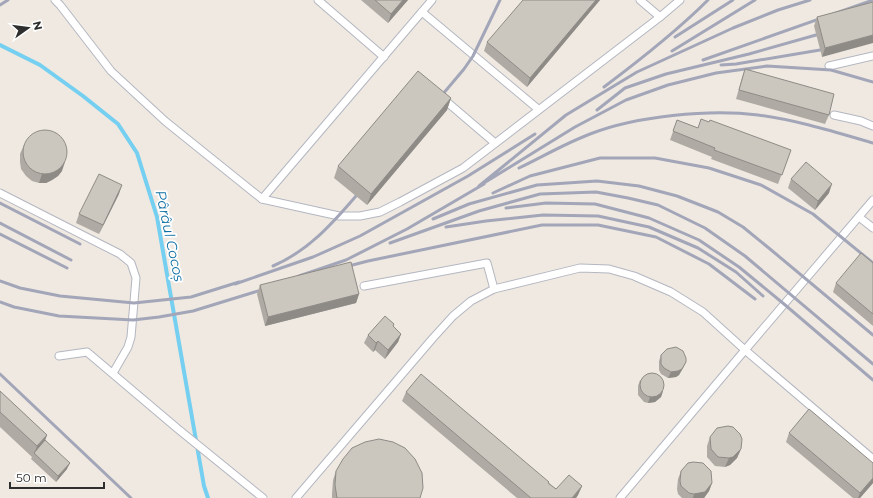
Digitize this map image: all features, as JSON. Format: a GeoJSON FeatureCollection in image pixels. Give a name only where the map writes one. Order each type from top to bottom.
{"type":"FeatureCollection","features":[{"type":"Feature","properties":{"kind":"lane"},"geometry":{"type":"LineString","coordinates":[[54,0],[60,5],[112,71],[165,121],[262,199],[339,216],[360,216],[380,212],[463,168],[680,0]]}},
{"type":"Feature","properties":{"kind":"lane"},"geometry":{"type":"LineString","coordinates":[[318,0],[384,57]]}},
{"type":"Feature","properties":{"kind":"lane"},"geometry":{"type":"LineString","coordinates":[[262,199],[432,0]]}},
{"type":"Feature","properties":{"kind":"lane"},"geometry":{"type":"LineString","coordinates":[[640,0],[660,17]]}},
{"type":"Feature","properties":{"kind":"lane"},"geometry":{"type":"LineString","coordinates":[[422,12],[538,109]]}},
{"type":"Feature","properties":{"kind":"lane"},"geometry":{"type":"LineString","coordinates":[[829,66],[873,56]]}},
{"type":"Feature","properties":{"kind":"lane"},"geometry":{"type":"LineString","coordinates":[[447,102],[495,143]]}},
{"type":"Feature","properties":{"kind":"lane"},"geometry":{"type":"LineString","coordinates":[[834,115],[861,121],[873,126]]}},
{"type":"Feature","properties":{"kind":"lane"},"geometry":{"type":"LineString","coordinates":[[0,193],[120,254],[131,263],[136,278],[131,337],[128,346],[113,373]]}},
{"type":"Feature","properties":{"kind":"lane"},"geometry":{"type":"LineString","coordinates":[[620,498],[873,200]]}},
{"type":"Feature","properties":{"kind":"lane"},"geometry":{"type":"LineString","coordinates":[[859,217],[873,228]]}},
{"type":"Feature","properties":{"kind":"lane"},"geometry":{"type":"LineString","coordinates":[[364,286],[488,263],[494,289]]}},
{"type":"Feature","properties":{"kind":"lane"},"geometry":{"type":"LineString","coordinates":[[296,498],[422,350],[453,316],[471,301],[494,289],[580,268],[609,269],[634,276],[671,292],[703,312],[745,350],[873,459]]}},
{"type":"Feature","properties":{"kind":"lane"},"geometry":{"type":"LineString","coordinates":[[59,356],[87,352],[263,498]]}},
{"type":"Feature","properties":{"kind":"building"},"geometry":{"type":"Polygon","coordinates":[[[375,0],[403,0],[391,14],[375,0]]]}},
{"type":"Feature","properties":{"kind":"building"},"geometry":{"type":"Polygon","coordinates":[[[523,0],[596,0],[530,78],[487,42],[523,0]]]}},
{"type":"Feature","properties":{"kind":"building"},"geometry":{"type":"Polygon","coordinates":[[[873,2],[873,35],[825,48],[817,17],[873,2]]]}},
{"type":"Feature","properties":{"kind":"building"},"geometry":{"type":"Polygon","coordinates":[[[745,69],[834,94],[829,115],[739,90],[745,69]]]}},
{"type":"Feature","properties":{"kind":"building"},"geometry":{"type":"Polygon","coordinates":[[[418,71],[451,98],[371,194],[338,166],[418,71]]]}},
{"type":"Feature","properties":{"kind":"building"},"geometry":{"type":"Polygon","coordinates":[[[701,119],[709,122],[710,120],[791,150],[782,175],[714,150],[715,148],[673,131],[677,120],[698,128],[701,119]]]}},
{"type":"Feature","properties":{"kind":"building"},"geometry":{"type":"Polygon","coordinates":[[[41,130],[49,130],[54,131],[61,136],[66,143],[66,161],[61,168],[54,173],[41,174],[33,171],[26,164],[23,156],[23,148],[26,140],[33,133],[41,130]]]}},
{"type":"Feature","properties":{"kind":"building"},"geometry":{"type":"Polygon","coordinates":[[[806,162],[832,184],[818,201],[791,179],[806,162]]]}},
{"type":"Feature","properties":{"kind":"building"},"geometry":{"type":"Polygon","coordinates":[[[99,174],[122,185],[103,225],[79,214],[99,174]]]}},
{"type":"Feature","properties":{"kind":"building"},"geometry":{"type":"Polygon","coordinates":[[[861,253],[873,263],[873,314],[836,283],[861,253]]]}},
{"type":"Feature","properties":{"kind":"building"},"geometry":{"type":"Polygon","coordinates":[[[351,262],[359,294],[268,317],[260,285],[351,262]]]}},
{"type":"Feature","properties":{"kind":"building"},"geometry":{"type":"Polygon","coordinates":[[[385,316],[394,324],[393,326],[401,334],[388,350],[378,341],[376,343],[368,335],[385,316]]]}},
{"type":"Feature","properties":{"kind":"building"},"geometry":{"type":"Polygon","coordinates":[[[676,347],[683,351],[686,362],[682,369],[671,372],[664,368],[661,364],[661,355],[667,349],[676,347]]]}},
{"type":"Feature","properties":{"kind":"building"},"geometry":{"type":"Polygon","coordinates":[[[652,373],[661,376],[664,385],[661,394],[652,397],[643,394],[640,385],[643,376],[652,373]]]}},
{"type":"Feature","properties":{"kind":"building"},"geometry":{"type":"Polygon","coordinates":[[[421,374],[556,489],[569,475],[582,486],[572,498],[531,498],[406,392],[421,374]]]}},
{"type":"Feature","properties":{"kind":"building"},"geometry":{"type":"Polygon","coordinates":[[[0,391],[47,435],[37,446],[0,412],[0,391]]]}},
{"type":"Feature","properties":{"kind":"building"},"geometry":{"type":"Polygon","coordinates":[[[809,409],[873,463],[873,478],[860,493],[789,433],[809,409]]]}},
{"type":"Feature","properties":{"kind":"building"},"geometry":{"type":"Polygon","coordinates":[[[728,426],[733,427],[740,434],[742,439],[741,449],[733,457],[718,457],[711,449],[710,437],[717,428],[728,426]]]}},
{"type":"Feature","properties":{"kind":"building"},"geometry":{"type":"Polygon","coordinates":[[[379,439],[393,442],[405,448],[415,459],[422,473],[423,488],[420,498],[337,498],[335,485],[336,471],[343,459],[352,448],[365,442],[379,439]]]}},
{"type":"Feature","properties":{"kind":"building"},"geometry":{"type":"Polygon","coordinates":[[[45,440],[70,463],[58,476],[34,453],[45,440]]]}},
{"type":"Feature","properties":{"kind":"building"},"geometry":{"type":"Polygon","coordinates":[[[688,463],[703,463],[711,471],[712,483],[705,492],[694,494],[689,493],[681,486],[681,471],[688,463]]]}},
{"type":"Feature","properties":{"kind":"waterway","name":"Pârâul Cocoș"},"geometry":{"type":"LineString","coordinates":[[0,45],[40,65],[83,96],[118,124],[137,153],[157,217],[204,486],[208,498]]}},
{"type":"Feature","properties":{"kind":"railway"},"geometry":{"type":"LineString","coordinates":[[0,5],[8,0]]}},
{"type":"Feature","properties":{"kind":"railway"},"geometry":{"type":"LineString","coordinates":[[437,101],[473,56],[500,0]]}},
{"type":"Feature","properties":{"kind":"railway"},"geometry":{"type":"LineString","coordinates":[[604,87],[658,45],[708,0]]}},
{"type":"Feature","properties":{"kind":"railway"},"geometry":{"type":"LineString","coordinates":[[675,37],[733,0]]}},
{"type":"Feature","properties":{"kind":"railway"},"geometry":{"type":"LineString","coordinates":[[672,51],[755,0]]}},
{"type":"Feature","properties":{"kind":"railway"},"geometry":{"type":"LineString","coordinates":[[810,0],[778,10],[733,28],[637,72],[566,115],[479,186],[575,127],[626,100],[668,85],[716,73],[767,66],[831,70],[873,82]]}},
{"type":"Feature","properties":{"kind":"railway"},"geometry":{"type":"LineString","coordinates":[[703,60],[873,0]]}},
{"type":"Feature","properties":{"kind":"railway"},"geometry":{"type":"LineString","coordinates":[[597,110],[625,88],[666,74],[749,54],[816,35]]}},
{"type":"Feature","properties":{"kind":"railway"},"geometry":{"type":"LineString","coordinates":[[721,65],[736,64],[820,50]]}},
{"type":"Feature","properties":{"kind":"railway"},"geometry":{"type":"LineString","coordinates":[[519,168],[572,142],[608,128],[650,118],[695,114],[739,113],[773,117],[873,143]]}},
{"type":"Feature","properties":{"kind":"railway"},"geometry":{"type":"LineString","coordinates":[[235,284],[313,257],[360,236],[468,176],[535,134]]}},
{"type":"Feature","properties":{"kind":"railway"},"geometry":{"type":"LineString","coordinates":[[493,193],[530,176],[600,158],[655,158],[709,168],[761,185],[813,214],[873,263]]}},
{"type":"Feature","properties":{"kind":"railway"},"geometry":{"type":"LineString","coordinates":[[433,219],[469,204],[537,185],[597,181],[639,186],[677,196],[718,212],[743,227],[873,335]]}},
{"type":"Feature","properties":{"kind":"railway"},"geometry":{"type":"LineString","coordinates":[[299,276],[346,260],[407,229],[484,184]]}},
{"type":"Feature","properties":{"kind":"railway"},"geometry":{"type":"LineString","coordinates":[[390,243],[479,211],[540,194],[596,192],[658,205],[705,228],[745,256],[873,364]]}},
{"type":"Feature","properties":{"kind":"railway"},"geometry":{"type":"LineString","coordinates":[[273,266],[297,253],[319,236],[356,196]]}},
{"type":"Feature","properties":{"kind":"railway"},"geometry":{"type":"LineString","coordinates":[[0,203],[80,244]]}},
{"type":"Feature","properties":{"kind":"railway"},"geometry":{"type":"LineString","coordinates":[[506,208],[546,203],[595,204],[649,218],[699,240],[739,267],[873,380]]}},
{"type":"Feature","properties":{"kind":"railway"},"geometry":{"type":"LineString","coordinates":[[446,227],[543,215],[598,216],[649,227],[698,248],[736,272],[763,296]]}},
{"type":"Feature","properties":{"kind":"railway"},"geometry":{"type":"LineString","coordinates":[[0,223],[71,260]]}},
{"type":"Feature","properties":{"kind":"railway"},"geometry":{"type":"LineString","coordinates":[[341,268],[542,225],[598,225],[656,237],[709,264],[755,299]]}},
{"type":"Feature","properties":{"kind":"railway"},"geometry":{"type":"LineString","coordinates":[[0,234],[67,268]]}},
{"type":"Feature","properties":{"kind":"railway"},"geometry":{"type":"LineString","coordinates":[[0,281],[20,288],[60,296],[134,303],[191,297],[239,282]]}},
{"type":"Feature","properties":{"kind":"railway"},"geometry":{"type":"LineString","coordinates":[[0,302],[14,307],[59,316],[133,320],[193,311],[268,288]]}},
{"type":"Feature","properties":{"kind":"railway"},"geometry":{"type":"LineString","coordinates":[[0,374],[131,498]]}}]}
